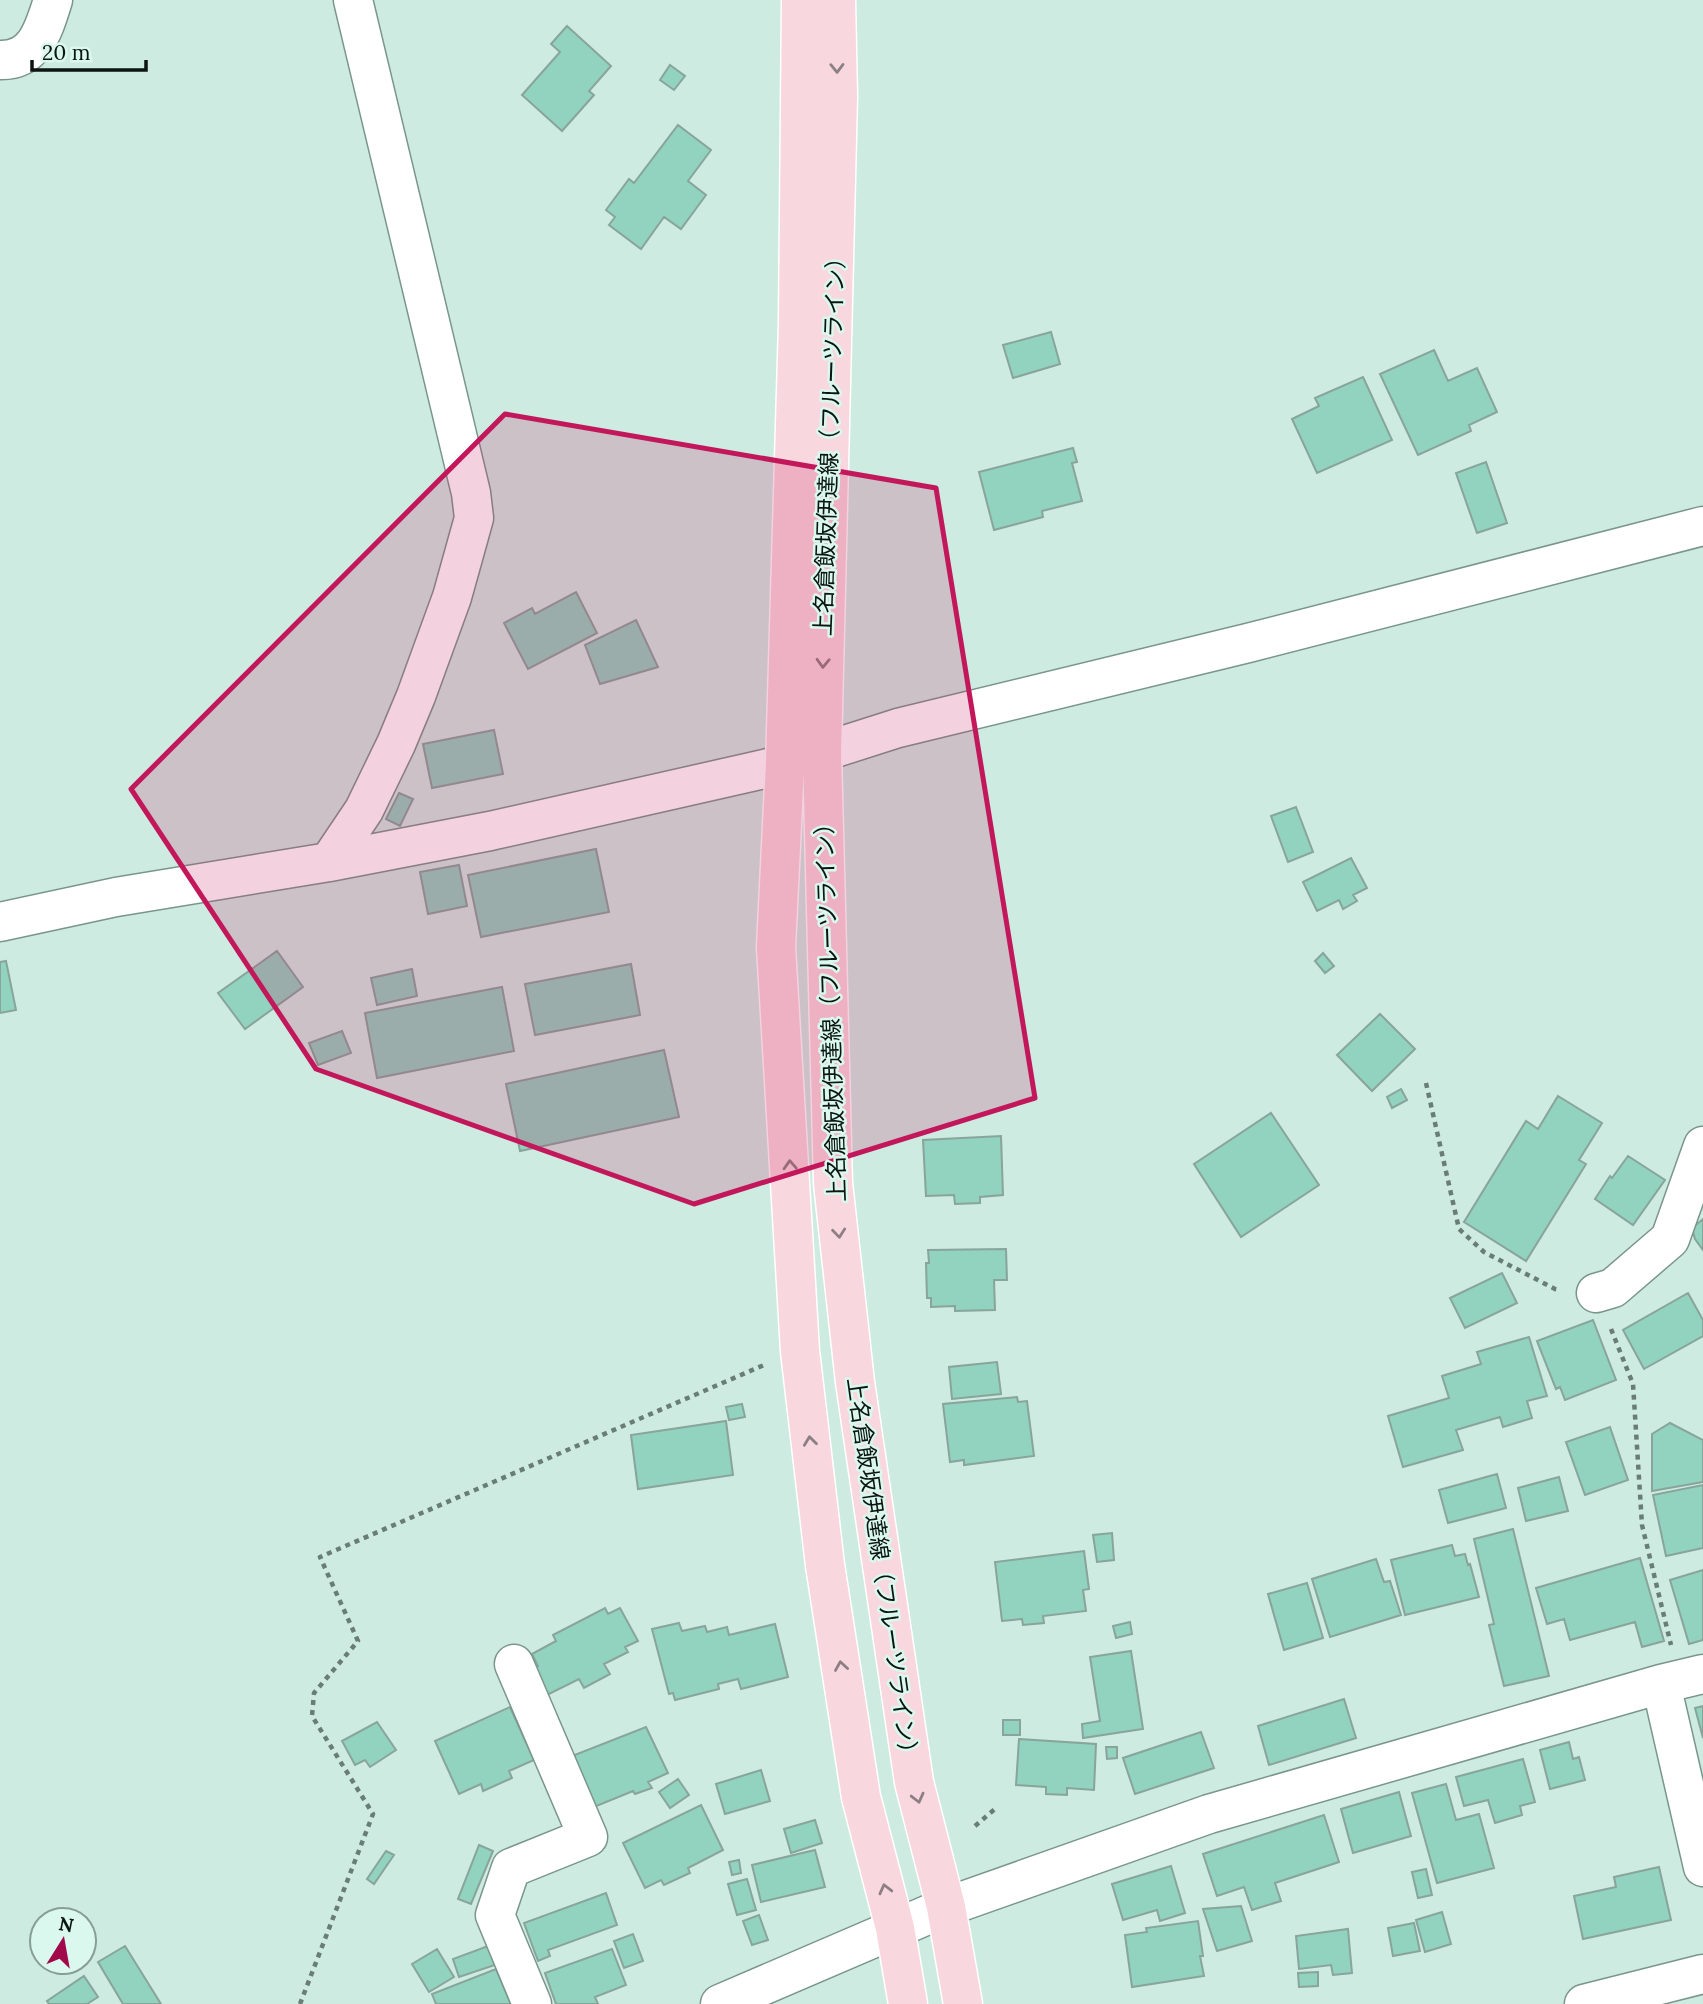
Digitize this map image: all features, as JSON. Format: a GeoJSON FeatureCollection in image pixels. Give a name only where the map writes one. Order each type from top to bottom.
{"type":"FeatureCollection","features":[{"type":"Feature","properties":{"kind":"main road","name":"上名倉飯坂伊達線（フルーツライン）"},"geometry":{"type":"LineString","coordinates":[[802,0],[798,323],[785,764],[776,947],[800,1352],[825,1565],[861,1797],[895,1928],[908,2004]]}},
{"type":"Feature","properties":{"kind":"main road","name":"上名倉飯坂伊達線（フルーツライン）"},"geometry":{"type":"LineString","coordinates":[[836,0],[837,110],[822,752],[833,1183],[855,1382],[914,1782],[946,1907],[963,2004]]}},
{"type":"Feature","properties":{"kind":"street"},"geometry":{"type":"LineString","coordinates":[[0,60],[26,54],[40,38],[53,0]]}},
{"type":"Feature","properties":{"kind":"street"},"geometry":{"type":"LineString","coordinates":[[329,862],[364,810],[397,744],[452,597],[474,518],[471,493],[353,0]]}},
{"type":"Feature","properties":{"kind":"street"},"geometry":{"type":"LineString","coordinates":[[0,922],[116,897],[329,862],[503,828],[785,764],[938,717],[1248,643],[1703,526]]}},
{"type":"Feature","properties":{"kind":"street"},"geometry":{"type":"LineString","coordinates":[[1596,1293],[1613,1288],[1670,1239],[1703,1146]]}},
{"type":"Feature","properties":{"kind":"street"},"geometry":{"type":"LineString","coordinates":[[514,1664],[588,1837],[511,1868],[495,1915],[532,2004]]}},
{"type":"Feature","properties":{"kind":"street"},"geometry":{"type":"LineString","coordinates":[[720,2004],[946,1907],[1209,1814],[1681,1679],[1703,1867]]}},
{"type":"Feature","properties":{"kind":"street"},"geometry":{"type":"LineString","coordinates":[[1584,2004],[1703,1974]]}},
{"type":"Feature","properties":{"kind":"path"},"geometry":{"type":"LineString","coordinates":[[1426,1083],[1459,1229],[1484,1252],[1555,1289],[1596,1293],[1633,1384],[1642,1525],[1681,1679]]}},
{"type":"Feature","properties":{"kind":"path"},"geometry":{"type":"LineString","coordinates":[[300,2004],[373,1814],[312,1716],[314,1693],[358,1641],[320,1557],[743,1373],[800,1352]]}},
{"type":"Feature","properties":{"kind":"path"},"geometry":{"type":"LineString","coordinates":[[975,1826],[995,1809]]}},
{"type":"Feature","properties":{"kind":"highlighted area"},"geometry":{"type":"Polygon","coordinates":[[[505,414],[936,488],[1035,1098],[694,1204],[316,1069],[131,789],[505,414]]]}},
{"type":"Feature","properties":{"kind":"building"},"geometry":{"type":"Polygon","coordinates":[[[567,26],[611,66],[589,91],[594,95],[562,131],[522,95],[560,52],[551,44],[567,26]]]}},
{"type":"Feature","properties":{"kind":"building"},"geometry":{"type":"Polygon","coordinates":[[[670,65],[685,76],[674,90],[660,80],[670,65]]]}},
{"type":"Feature","properties":{"kind":"building"},"geometry":{"type":"Polygon","coordinates":[[[678,125],[711,150],[688,181],[706,195],[681,229],[664,217],[641,249],[609,225],[615,217],[606,210],[629,179],[634,183],[678,125]]]}},
{"type":"Feature","properties":{"kind":"building"},"geometry":{"type":"Polygon","coordinates":[[[1051,332],[1060,364],[1013,378],[1003,345],[1051,332]]]}},
{"type":"Feature","properties":{"kind":"building"},"geometry":{"type":"Polygon","coordinates":[[[1434,350],[1448,381],[1477,368],[1497,412],[1469,425],[1471,431],[1418,455],[1380,374],[1434,350]]]}},
{"type":"Feature","properties":{"kind":"building"},"geometry":{"type":"Polygon","coordinates":[[[1363,377],[1392,440],[1317,473],[1292,419],[1319,406],[1315,398],[1363,377]]]}},
{"type":"Feature","properties":{"kind":"building"},"geometry":{"type":"Polygon","coordinates":[[[1073,448],[1077,462],[1072,463],[1082,501],[1042,511],[1043,517],[994,530],[979,472],[1073,448]]]}},
{"type":"Feature","properties":{"kind":"building"},"geometry":{"type":"Polygon","coordinates":[[[1486,462],[1507,523],[1477,533],[1456,473],[1486,462]]]}},
{"type":"Feature","properties":{"kind":"building"},"geometry":{"type":"Polygon","coordinates":[[[576,592],[597,633],[528,669],[504,623],[532,608],[535,614],[576,592]]]}},
{"type":"Feature","properties":{"kind":"building"},"geometry":{"type":"Polygon","coordinates":[[[636,620],[658,667],[600,684],[585,645],[636,620]]]}},
{"type":"Feature","properties":{"kind":"building"},"geometry":{"type":"Polygon","coordinates":[[[494,730],[503,774],[432,788],[423,744],[494,730]]]}},
{"type":"Feature","properties":{"kind":"building"},"geometry":{"type":"Polygon","coordinates":[[[399,793],[413,799],[400,826],[386,819],[399,793]]]}},
{"type":"Feature","properties":{"kind":"building"},"geometry":{"type":"Polygon","coordinates":[[[1296,807],[1313,852],[1288,862],[1271,816],[1296,807]]]}},
{"type":"Feature","properties":{"kind":"building"},"geometry":{"type":"Polygon","coordinates":[[[596,849],[609,912],[481,937],[468,875],[596,849]]]}},
{"type":"Feature","properties":{"kind":"building"},"geometry":{"type":"Polygon","coordinates":[[[1351,858],[1367,888],[1353,895],[1357,901],[1343,909],[1339,900],[1317,911],[1303,882],[1351,858]]]}},
{"type":"Feature","properties":{"kind":"building"},"geometry":{"type":"Polygon","coordinates":[[[459,865],[467,906],[428,914],[420,872],[459,865]]]}},
{"type":"Feature","properties":{"kind":"building"},"geometry":{"type":"Polygon","coordinates":[[[277,951],[303,987],[245,1029],[218,993],[277,951]]]}},
{"type":"Feature","properties":{"kind":"building"},"geometry":{"type":"Polygon","coordinates":[[[1323,953],[1334,966],[1325,973],[1315,961],[1323,953]]]}},
{"type":"Feature","properties":{"kind":"building"},"geometry":{"type":"Polygon","coordinates":[[[6,961],[16,1010],[0,1013],[0,962],[6,961]]]}},
{"type":"Feature","properties":{"kind":"building"},"geometry":{"type":"Polygon","coordinates":[[[631,964],[640,1015],[535,1035],[525,984],[631,964]]]}},
{"type":"Feature","properties":{"kind":"building"},"geometry":{"type":"Polygon","coordinates":[[[412,969],[417,996],[377,1005],[371,978],[412,969]]]}},
{"type":"Feature","properties":{"kind":"building"},"geometry":{"type":"Polygon","coordinates":[[[502,987],[514,1051],[377,1078],[365,1013],[502,987]]]}},
{"type":"Feature","properties":{"kind":"building"},"geometry":{"type":"Polygon","coordinates":[[[1380,1014],[1415,1049],[1372,1091],[1337,1055],[1380,1014]]]}},
{"type":"Feature","properties":{"kind":"building"},"geometry":{"type":"Polygon","coordinates":[[[342,1031],[351,1053],[318,1065],[309,1043],[342,1031]]]}},
{"type":"Feature","properties":{"kind":"building"},"geometry":{"type":"Polygon","coordinates":[[[664,1050],[679,1117],[520,1151],[506,1084],[664,1050]]]}},
{"type":"Feature","properties":{"kind":"building"},"geometry":{"type":"Polygon","coordinates":[[[1401,1089],[1407,1100],[1392,1108],[1387,1097],[1401,1089]]]}},
{"type":"Feature","properties":{"kind":"building"},"geometry":{"type":"Polygon","coordinates":[[[1558,1096],[1602,1123],[1579,1160],[1586,1164],[1526,1261],[1464,1222],[1526,1121],[1538,1129],[1558,1096]]]}},
{"type":"Feature","properties":{"kind":"building"},"geometry":{"type":"Polygon","coordinates":[[[1271,1113],[1319,1185],[1241,1237],[1194,1164],[1271,1113]]]}},
{"type":"Feature","properties":{"kind":"building"},"geometry":{"type":"Polygon","coordinates":[[[1001,1136],[1003,1195],[980,1197],[980,1203],[955,1204],[954,1195],[926,1196],[923,1140],[1001,1136]]]}},
{"type":"Feature","properties":{"kind":"building"},"geometry":{"type":"Polygon","coordinates":[[[1628,1156],[1665,1180],[1633,1225],[1595,1199],[1610,1176],[1612,1178],[1628,1156]]]}},
{"type":"Feature","properties":{"kind":"building"},"geometry":{"type":"Polygon","coordinates":[[[1703,1219],[1703,1250],[1695,1239],[1692,1228],[1703,1219]]]}},
{"type":"Feature","properties":{"kind":"building"},"geometry":{"type":"Polygon","coordinates":[[[1006,1249],[1007,1280],[994,1280],[995,1310],[955,1311],[955,1306],[931,1307],[931,1298],[927,1298],[928,1250],[1006,1249]]]}},
{"type":"Feature","properties":{"kind":"building"},"geometry":{"type":"Polygon","coordinates":[[[1502,1273],[1517,1303],[1465,1328],[1450,1298],[1502,1273]]]}},
{"type":"Feature","properties":{"kind":"building"},"geometry":{"type":"Polygon","coordinates":[[[1688,1293],[1703,1320],[1703,1336],[1644,1369],[1623,1330],[1688,1293]]]}},
{"type":"Feature","properties":{"kind":"building"},"geometry":{"type":"Polygon","coordinates":[[[1593,1320],[1616,1380],[1565,1400],[1560,1387],[1556,1389],[1537,1341],[1593,1320]]]}},
{"type":"Feature","properties":{"kind":"building"},"geometry":{"type":"Polygon","coordinates":[[[1529,1337],[1547,1396],[1527,1401],[1532,1418],[1503,1427],[1500,1417],[1456,1430],[1463,1450],[1403,1467],[1388,1416],[1449,1398],[1442,1376],[1481,1364],[1477,1352],[1529,1337]]]}},
{"type":"Feature","properties":{"kind":"building"},"geometry":{"type":"Polygon","coordinates":[[[997,1362],[1001,1394],[952,1399],[949,1367],[997,1362]]]}},
{"type":"Feature","properties":{"kind":"building"},"geometry":{"type":"Polygon","coordinates":[[[1017,1397],[1018,1402],[1027,1401],[1034,1456],[964,1465],[964,1460],[950,1462],[943,1404],[1017,1397]]]}},
{"type":"Feature","properties":{"kind":"building"},"geometry":{"type":"Polygon","coordinates":[[[742,1404],[745,1417],[729,1420],[726,1407],[742,1404]]]}},
{"type":"Feature","properties":{"kind":"building"},"geometry":{"type":"Polygon","coordinates":[[[726,1421],[733,1475],[638,1489],[631,1435],[726,1421]]]}},
{"type":"Feature","properties":{"kind":"building"},"geometry":{"type":"Polygon","coordinates":[[[1670,1423],[1703,1440],[1703,1482],[1652,1491],[1652,1434],[1670,1423]]]}},
{"type":"Feature","properties":{"kind":"building"},"geometry":{"type":"Polygon","coordinates":[[[1610,1427],[1628,1480],[1585,1495],[1566,1442],[1610,1427]]]}},
{"type":"Feature","properties":{"kind":"building"},"geometry":{"type":"Polygon","coordinates":[[[1497,1474],[1506,1508],[1448,1523],[1439,1490],[1497,1474]]]}},
{"type":"Feature","properties":{"kind":"building"},"geometry":{"type":"Polygon","coordinates":[[[1559,1477],[1568,1511],[1526,1521],[1518,1488],[1559,1477]]]}},
{"type":"Feature","properties":{"kind":"building"},"geometry":{"type":"Polygon","coordinates":[[[1703,1485],[1703,1548],[1666,1556],[1653,1495],[1703,1485]]]}},
{"type":"Feature","properties":{"kind":"building"},"geometry":{"type":"Polygon","coordinates":[[[1513,1529],[1549,1676],[1504,1686],[1489,1625],[1494,1624],[1474,1539],[1513,1529]]]}},
{"type":"Feature","properties":{"kind":"building"},"geometry":{"type":"Polygon","coordinates":[[[1112,1533],[1114,1560],[1097,1562],[1093,1535],[1112,1533]]]}},
{"type":"Feature","properties":{"kind":"building"},"geometry":{"type":"Polygon","coordinates":[[[1452,1545],[1455,1556],[1465,1554],[1479,1597],[1405,1615],[1391,1560],[1452,1545]]]}},
{"type":"Feature","properties":{"kind":"building"},"geometry":{"type":"Polygon","coordinates":[[[1084,1551],[1089,1589],[1083,1590],[1086,1611],[1043,1616],[1044,1623],[1023,1625],[1022,1619],[1002,1621],[995,1562],[1084,1551]]]}},
{"type":"Feature","properties":{"kind":"building"},"geometry":{"type":"Polygon","coordinates":[[[1640,1558],[1664,1641],[1642,1647],[1635,1622],[1570,1640],[1564,1619],[1547,1624],[1536,1588],[1640,1558]]]}},
{"type":"Feature","properties":{"kind":"building"},"geometry":{"type":"Polygon","coordinates":[[[1376,1559],[1384,1582],[1390,1581],[1401,1615],[1330,1637],[1312,1579],[1376,1559]]]}},
{"type":"Feature","properties":{"kind":"building"},"geometry":{"type":"Polygon","coordinates":[[[1703,1570],[1703,1640],[1689,1644],[1670,1580],[1703,1570]]]}},
{"type":"Feature","properties":{"kind":"building"},"geometry":{"type":"Polygon","coordinates":[[[1307,1583],[1323,1638],[1284,1650],[1268,1594],[1307,1583]]]}},
{"type":"Feature","properties":{"kind":"building"},"geometry":{"type":"Polygon","coordinates":[[[605,1608],[608,1614],[620,1608],[638,1641],[625,1647],[628,1652],[604,1664],[610,1674],[584,1688],[579,1679],[547,1695],[533,1669],[538,1666],[532,1654],[556,1641],[553,1635],[605,1608]]]}},
{"type":"Feature","properties":{"kind":"building"},"geometry":{"type":"Polygon","coordinates":[[[1130,1622],[1132,1634],[1116,1638],[1113,1626],[1130,1622]]]}},
{"type":"Feature","properties":{"kind":"building"},"geometry":{"type":"Polygon","coordinates":[[[679,1623],[682,1631],[705,1626],[707,1632],[727,1627],[729,1635],[775,1624],[788,1677],[741,1689],[738,1679],[718,1684],[719,1689],[675,1700],[673,1693],[669,1694],[652,1629],[679,1623]]]}},
{"type":"Feature","properties":{"kind":"building"},"geometry":{"type":"Polygon","coordinates":[[[1131,1651],[1143,1729],[1083,1738],[1082,1724],[1100,1721],[1090,1657],[1131,1651]]]}},
{"type":"Feature","properties":{"kind":"building"},"geometry":{"type":"Polygon","coordinates":[[[1344,1699],[1356,1738],[1269,1765],[1258,1726],[1344,1699]]]}},
{"type":"Feature","properties":{"kind":"building"},"geometry":{"type":"Polygon","coordinates":[[[1703,1706],[1703,1738],[1695,1708],[1703,1706]]]}},
{"type":"Feature","properties":{"kind":"building"},"geometry":{"type":"Polygon","coordinates":[[[510,1707],[534,1760],[509,1771],[512,1778],[483,1791],[481,1784],[459,1794],[435,1741],[510,1707]]]}},
{"type":"Feature","properties":{"kind":"building"},"geometry":{"type":"Polygon","coordinates":[[[1003,1720],[1020,1720],[1020,1735],[1003,1735],[1003,1720]]]}},
{"type":"Feature","properties":{"kind":"building"},"geometry":{"type":"Polygon","coordinates":[[[377,1722],[396,1750],[370,1767],[365,1760],[355,1765],[342,1741],[377,1722]]]}},
{"type":"Feature","properties":{"kind":"building"},"geometry":{"type":"Polygon","coordinates":[[[646,1727],[668,1773],[648,1782],[652,1788],[635,1794],[633,1791],[594,1807],[572,1756],[646,1727]]]}},
{"type":"Feature","properties":{"kind":"building"},"geometry":{"type":"Polygon","coordinates":[[[1201,1732],[1214,1768],[1135,1794],[1123,1758],[1201,1732]]]}},
{"type":"Feature","properties":{"kind":"building"},"geometry":{"type":"Polygon","coordinates":[[[1019,1739],[1096,1744],[1094,1790],[1067,1788],[1067,1795],[1046,1794],[1046,1787],[1016,1785],[1019,1739]]]}},
{"type":"Feature","properties":{"kind":"building"},"geometry":{"type":"Polygon","coordinates":[[[1569,1742],[1573,1759],[1579,1757],[1585,1780],[1550,1789],[1540,1750],[1569,1742]]]}},
{"type":"Feature","properties":{"kind":"building"},"geometry":{"type":"Polygon","coordinates":[[[1106,1747],[1117,1747],[1117,1758],[1107,1759],[1106,1747]]]}},
{"type":"Feature","properties":{"kind":"building"},"geometry":{"type":"Polygon","coordinates":[[[1523,1759],[1535,1802],[1520,1806],[1522,1815],[1495,1823],[1488,1800],[1464,1806],[1456,1777],[1523,1759]]]}},
{"type":"Feature","properties":{"kind":"building"},"geometry":{"type":"Polygon","coordinates":[[[761,1770],[770,1801],[725,1814],[716,1784],[761,1770]]]}},
{"type":"Feature","properties":{"kind":"building"},"geometry":{"type":"Polygon","coordinates":[[[678,1779],[689,1795],[670,1808],[659,1792],[678,1779]]]}},
{"type":"Feature","properties":{"kind":"building"},"geometry":{"type":"Polygon","coordinates":[[[1446,1784],[1456,1820],[1479,1814],[1494,1868],[1437,1883],[1412,1793],[1446,1784]]]}},
{"type":"Feature","properties":{"kind":"building"},"geometry":{"type":"Polygon","coordinates":[[[1399,1792],[1411,1836],[1353,1853],[1341,1809],[1399,1792]]]}},
{"type":"Feature","properties":{"kind":"building"},"geometry":{"type":"Polygon","coordinates":[[[701,1805],[723,1850],[688,1868],[690,1873],[664,1885],[661,1880],[645,1888],[623,1843],[701,1805]]]}},
{"type":"Feature","properties":{"kind":"building"},"geometry":{"type":"Polygon","coordinates":[[[1324,1815],[1339,1862],[1275,1883],[1281,1901],[1252,1910],[1244,1887],[1217,1896],[1203,1854],[1324,1815]]]}},
{"type":"Feature","properties":{"kind":"building"},"geometry":{"type":"Polygon","coordinates":[[[815,1820],[822,1843],[791,1853],[784,1829],[815,1820]]]}},
{"type":"Feature","properties":{"kind":"building"},"geometry":{"type":"Polygon","coordinates":[[[479,1845],[493,1851],[471,1904],[458,1899],[479,1845]]]}},
{"type":"Feature","properties":{"kind":"building"},"geometry":{"type":"Polygon","coordinates":[[[815,1850],[825,1887],[761,1902],[752,1865],[815,1850]]]}},
{"type":"Feature","properties":{"kind":"building"},"geometry":{"type":"Polygon","coordinates":[[[386,1851],[394,1855],[374,1884],[367,1879],[386,1851]]]}},
{"type":"Feature","properties":{"kind":"building"},"geometry":{"type":"Polygon","coordinates":[[[739,1860],[741,1873],[732,1875],[729,1862],[739,1860]]]}},
{"type":"Feature","properties":{"kind":"building"},"geometry":{"type":"Polygon","coordinates":[[[1171,1866],[1185,1913],[1160,1921],[1157,1910],[1123,1920],[1112,1884],[1171,1866]]]}},
{"type":"Feature","properties":{"kind":"building"},"geometry":{"type":"Polygon","coordinates":[[[1659,1867],[1671,1920],[1583,1939],[1574,1896],[1616,1887],[1614,1877],[1659,1867]]]}},
{"type":"Feature","properties":{"kind":"building"},"geometry":{"type":"Polygon","coordinates":[[[1426,1869],[1432,1895],[1418,1898],[1412,1872],[1426,1869]]]}},
{"type":"Feature","properties":{"kind":"building"},"geometry":{"type":"Polygon","coordinates":[[[747,1879],[756,1910],[737,1915],[728,1884],[747,1879]]]}},
{"type":"Feature","properties":{"kind":"building"},"geometry":{"type":"Polygon","coordinates":[[[606,1893],[617,1925],[548,1950],[550,1956],[538,1961],[524,1923],[606,1893]]]}},
{"type":"Feature","properties":{"kind":"building"},"geometry":{"type":"Polygon","coordinates":[[[1241,1906],[1252,1941],[1217,1951],[1203,1909],[1241,1906]]]}},
{"type":"Feature","properties":{"kind":"building"},"geometry":{"type":"Polygon","coordinates":[[[1442,1912],[1451,1944],[1425,1952],[1416,1920],[1442,1912]]]}},
{"type":"Feature","properties":{"kind":"building"},"geometry":{"type":"Polygon","coordinates":[[[759,1915],[768,1940],[752,1945],[743,1921],[759,1915]]]}},
{"type":"Feature","properties":{"kind":"building"},"geometry":{"type":"Polygon","coordinates":[[[1198,1921],[1204,1976],[1132,1987],[1125,1935],[1147,1932],[1146,1928],[1198,1921]]]}},
{"type":"Feature","properties":{"kind":"building"},"geometry":{"type":"Polygon","coordinates":[[[1414,1923],[1420,1951],[1393,1956],[1388,1928],[1414,1923]]]}},
{"type":"Feature","properties":{"kind":"building"},"geometry":{"type":"Polygon","coordinates":[[[1348,1929],[1352,1973],[1333,1975],[1331,1965],[1299,1969],[1296,1936],[1348,1929]]]}},
{"type":"Feature","properties":{"kind":"building"},"geometry":{"type":"Polygon","coordinates":[[[633,1934],[643,1961],[624,1968],[614,1941],[633,1934]]]}},
{"type":"Feature","properties":{"kind":"building"},"geometry":{"type":"Polygon","coordinates":[[[125,1946],[161,2004],[123,2004],[98,1962],[125,1946]]]}},
{"type":"Feature","properties":{"kind":"building"},"geometry":{"type":"Polygon","coordinates":[[[488,1946],[495,1965],[459,1977],[453,1959],[488,1946]]]}},
{"type":"Feature","properties":{"kind":"building"},"geometry":{"type":"Polygon","coordinates":[[[437,1949],[454,1977],[429,1992],[412,1964],[437,1949]]]}},
{"type":"Feature","properties":{"kind":"building"},"geometry":{"type":"Polygon","coordinates":[[[612,1949],[626,1985],[595,1997],[598,2004],[556,2004],[545,1973],[612,1949]]]}},
{"type":"Feature","properties":{"kind":"building"},"geometry":{"type":"Polygon","coordinates":[[[496,1969],[511,2004],[436,2004],[432,1994],[496,1969]]]}},
{"type":"Feature","properties":{"kind":"building"},"geometry":{"type":"Polygon","coordinates":[[[1318,1972],[1318,1986],[1299,1987],[1298,1973],[1318,1972]]]}},
{"type":"Feature","properties":{"kind":"building"},"geometry":{"type":"Polygon","coordinates":[[[84,1976],[98,1997],[87,2004],[49,2004],[47,2001],[84,1976]]]}}]}
